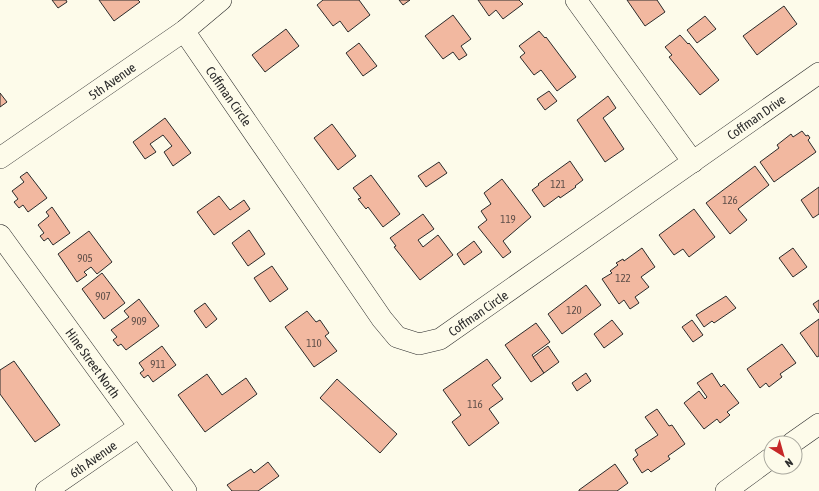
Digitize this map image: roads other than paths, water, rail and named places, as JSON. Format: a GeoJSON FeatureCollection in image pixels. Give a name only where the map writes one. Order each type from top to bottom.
{"type":"FeatureCollection","features":[{"type":"Feature","properties":{"kind":"street"},"geometry":{"type":"LineString","coordinates":[[576,0],[693,162]]}},
{"type":"Feature","properties":{"kind":"street","name":"5th Avenue"},"geometry":{"type":"LineString","coordinates":[[0,158],[184,31],[214,2]]}},
{"type":"Feature","properties":{"kind":"street","name":"Coffman Circle"},"geometry":{"type":"LineString","coordinates":[[184,31],[382,319],[397,337],[419,344],[440,339],[693,162]]}},
{"type":"Feature","properties":{"kind":"street","name":"Coffman Drive"},"geometry":{"type":"LineString","coordinates":[[693,162],[819,72]]}},
{"type":"Feature","properties":{"kind":"street","name":"Hine Street North"},"geometry":{"type":"LineString","coordinates":[[0,235],[186,491]]}},
{"type":"Feature","properties":{"kind":"street"},"geometry":{"type":"LineString","coordinates":[[803,435],[819,424]]}},
{"type":"Feature","properties":{"kind":"street","name":"6th Avenue"},"geometry":{"type":"LineString","coordinates":[[46,491],[139,427]]}},
{"type":"Feature","properties":{"kind":"street"},"geometry":{"type":"LineString","coordinates":[[726,491],[763,464]]}}]}
